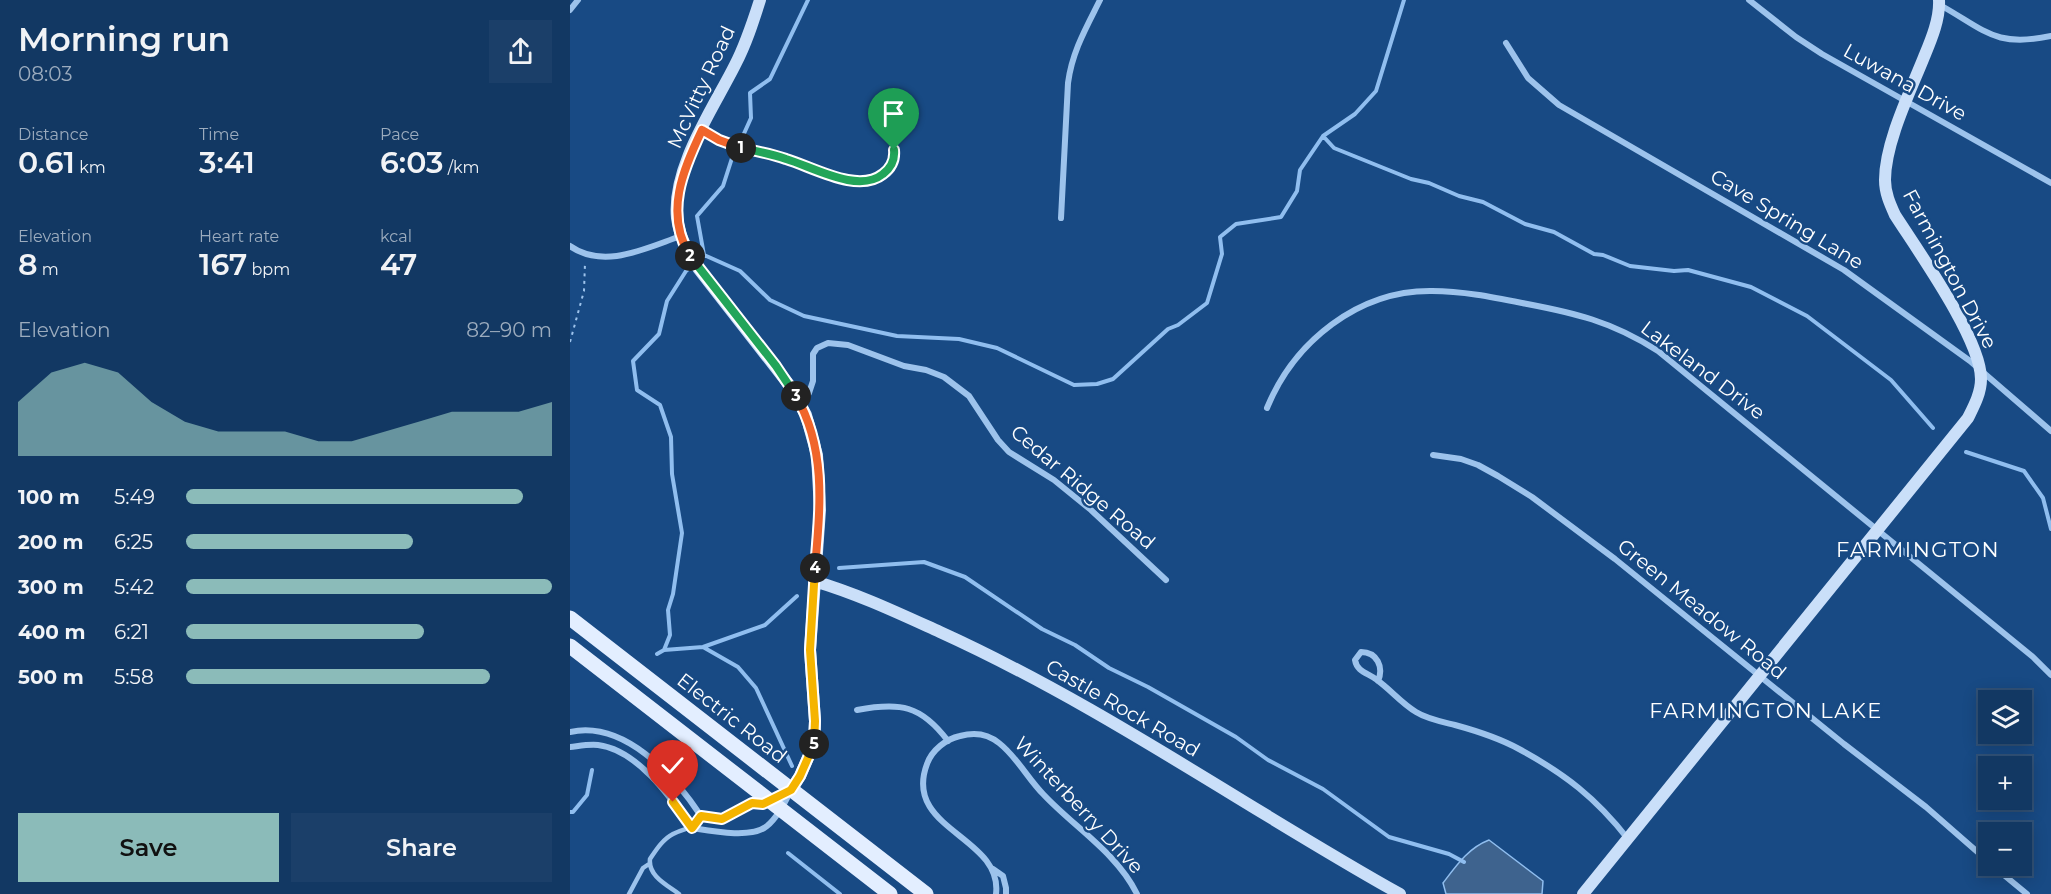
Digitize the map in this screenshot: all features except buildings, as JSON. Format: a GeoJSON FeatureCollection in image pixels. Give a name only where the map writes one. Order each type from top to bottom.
{"type":"FeatureCollection","features":[{"type":"Feature","properties":{"kind":"main road","name":"Electric Road"},"geometry":{"type":"LineString","coordinates":[[570,618],[926,894]]}},
{"type":"Feature","properties":{"kind":"main road"},"geometry":{"type":"LineString","coordinates":[[570,646],[890,894]]}},
{"type":"Feature","properties":{"kind":"street"},"geometry":{"type":"LineString","coordinates":[[570,10],[578,0]]}},
{"type":"Feature","properties":{"kind":"street","name":"McVitty Road"},"geometry":{"type":"LineString","coordinates":[[760,0],[737,61],[684,167],[679,188],[677,219],[690,257],[776,366],[801,406],[812,433],[820,474],[820,510],[810,650],[815,721],[814,744],[791,790]]}},
{"type":"Feature","properties":{"kind":"street"},"geometry":{"type":"LineString","coordinates":[[1061,218],[1070,64],[1100,0]]}},
{"type":"Feature","properties":{"kind":"street","name":"Luwana Drive"},"geometry":{"type":"LineString","coordinates":[[1749,0],[1813,48],[2051,183]]}},
{"type":"Feature","properties":{"kind":"street"},"geometry":{"type":"LineString","coordinates":[[1940,2],[1989,34],[2001,39],[2023,40],[2051,36]]}},
{"type":"Feature","properties":{"kind":"street","name":"Farmington Drive"},"geometry":{"type":"LineString","coordinates":[[1582,894],[1968,418],[1980,390],[1980,370],[1972,345],[1947,298],[1895,215],[1885,182],[1892,141],[1905,102],[1929,45],[1940,2]]}},
{"type":"Feature","properties":{"kind":"street","name":"Cave Spring Lane"},"geometry":{"type":"LineString","coordinates":[[1506,44],[1528,78],[1559,105],[1844,270],[1980,370],[2051,431]]}},
{"type":"Feature","properties":{"kind":"street"},"geometry":{"type":"LineString","coordinates":[[570,246],[584,254],[608,258],[681,236]]}},
{"type":"Feature","properties":{"kind":"street","name":"Lakeland Drive"},"geometry":{"type":"LineString","coordinates":[[1267,408],[1281,379],[1316,336],[1347,314],[1367,304],[1403,294],[1430,291],[1487,296],[1604,322],[1658,351],[2033,657],[2051,675]]}},
{"type":"Feature","properties":{"kind":"street","name":"Cedar Ridge Road"},"geometry":{"type":"LineString","coordinates":[[801,406],[813,381],[813,354],[817,348],[828,343],[848,345],[944,377],[969,396],[998,440],[1009,452],[1054,480],[1091,510],[1166,580]]}},
{"type":"Feature","properties":{"kind":"street","name":"Green Meadow Road"},"geometry":{"type":"LineString","coordinates":[[1433,455],[1461,459],[1478,465],[1532,497],[1614,559],[1926,807],[1978,852]]}},
{"type":"Feature","properties":{"kind":"street","name":"Castle Rock Road"},"geometry":{"type":"LineString","coordinates":[[814,581],[879,604],[1010,665],[1088,708],[1401,894]]}},
{"type":"Feature","properties":{"kind":"street"},"geometry":{"type":"LineString","coordinates":[[1378,681],[1381,670],[1379,663],[1367,652],[1361,652],[1355,660],[1356,666],[1417,713],[1494,737],[1550,767],[1585,791],[1628,839]]}},
{"type":"Feature","properties":{"kind":"street"},"geometry":{"type":"LineString","coordinates":[[857,710],[891,706],[912,711],[930,719],[948,741],[933,753],[927,762],[923,777],[926,800],[939,819],[978,851],[992,869],[996,879],[996,894]]}},
{"type":"Feature","properties":{"kind":"street"},"geometry":{"type":"LineString","coordinates":[[570,732],[594,730],[620,737],[676,783],[701,816],[722,819],[752,803],[774,806]]}},
{"type":"Feature","properties":{"kind":"street","name":"Winterberry Drive"},"geometry":{"type":"LineString","coordinates":[[948,741],[973,734],[990,738],[1000,744],[1057,810],[1119,868],[1137,894]]}},
{"type":"Feature","properties":{"kind":"street"},"geometry":{"type":"LineString","coordinates":[[570,747],[600,745],[634,760],[673,802],[692,828],[716,832],[756,832],[767,827],[774,806],[791,790]]}},
{"type":"Feature","properties":{"kind":"street"},"geometry":{"type":"LineString","coordinates":[[774,806],[791,790]]}},
{"type":"Feature","properties":{"kind":"street"},"geometry":{"type":"LineString","coordinates":[[992,869],[1003,876],[1006,894]]}},
{"type":"Feature","properties":{"kind":"street"},"geometry":{"type":"LineString","coordinates":[[2005,876],[2027,894]]}},
{"type":"Feature","properties":{"kind":"lane"},"geometry":{"type":"LineString","coordinates":[[702,130],[738,147],[784,158],[840,179],[854,181],[869,180],[886,172],[895,156],[893,147]]}},
{"type":"Feature","properties":{"kind":"lane"},"geometry":{"type":"LineString","coordinates":[[679,894],[654,874],[649,864],[650,859],[667,839],[673,834],[692,828],[701,816]]}},
{"type":"Feature","properties":{"kind":"lane"},"geometry":{"type":"LineString","coordinates":[[629,894],[643,868],[649,864]]}},
{"type":"Feature","properties":{"kind":"path"},"geometry":{"type":"LineString","coordinates":[[570,342],[584,291],[584,254]]}},
{"type":"Feature","properties":{"kind":"water"},"geometry":{"type":"Polygon","coordinates":[[[1489,840],[1543,881],[1542,894],[1446,894],[1443,883],[1453,870],[1475,848],[1489,840]]]}},
{"type":"Feature","properties":{"kind":"waterway"},"geometry":{"type":"LineString","coordinates":[[742,138],[751,118],[750,93],[770,79],[808,0]]}},
{"type":"Feature","properties":{"kind":"waterway"},"geometry":{"type":"LineString","coordinates":[[704,255],[740,271],[770,300],[804,316],[897,336],[959,339],[997,348],[1074,385],[1097,384],[1113,379],[1168,329],[1178,325],[1207,303],[1222,254],[1220,237],[1236,224],[1281,217],[1297,191],[1300,170],[1323,136],[1355,114],[1376,91],[1404,0]]}},
{"type":"Feature","properties":{"kind":"waterway"},"geometry":{"type":"LineString","coordinates":[[1323,136],[1334,148],[1411,179],[1483,202],[1525,224],[1554,232],[1594,254],[1603,255],[1630,266],[1674,271],[1688,270],[1751,287],[1807,316],[1891,380],[1933,428]]}},
{"type":"Feature","properties":{"kind":"waterway"},"geometry":{"type":"LineString","coordinates":[[704,255],[697,216],[723,186],[733,155]]}},
{"type":"Feature","properties":{"kind":"waterway"},"geometry":{"type":"LineString","coordinates":[[657,654],[664,650],[670,635],[668,610],[673,594],[682,533],[672,474],[671,437],[660,405],[637,390],[633,361],[659,334],[667,301],[686,271],[704,255]]}},
{"type":"Feature","properties":{"kind":"waterway"},"geometry":{"type":"LineString","coordinates":[[1966,452],[2024,471],[2043,498],[2051,529]]}},
{"type":"Feature","properties":{"kind":"waterway"},"geometry":{"type":"LineString","coordinates":[[839,568],[924,562],[965,577],[1042,629],[1075,645],[1109,668],[1148,687],[1236,737],[1268,760],[1323,789],[1389,837],[1449,854],[1464,862]]}},
{"type":"Feature","properties":{"kind":"waterway"},"geometry":{"type":"LineString","coordinates":[[664,650],[703,647],[765,625],[797,596]]}},
{"type":"Feature","properties":{"kind":"waterway"},"geometry":{"type":"LineString","coordinates":[[703,647],[738,667],[756,688],[792,766]]}},
{"type":"Feature","properties":{"kind":"waterway"},"geometry":{"type":"LineString","coordinates":[[570,812],[573,812],[587,795],[592,770]]}},
{"type":"Feature","properties":{"kind":"waterway"},"geometry":{"type":"LineString","coordinates":[[788,853],[840,894]]}},
{"type":"Feature","properties":{"kind":"district","name":"FARMINGTON"},"geometry":{"type":"Point","coordinates":[1918,549]}},
{"type":"Feature","properties":{"kind":"district","name":"FARMINGTON LAKE"},"geometry":{"type":"Point","coordinates":[1766,710]}},
{"type":"Feature","properties":{"kind":"route"},"geometry":{"type":"LineString","coordinates":[[673,802],[692,828],[701,816],[722,819],[752,803],[763,804],[791,790],[800,776],[814,744],[815,721],[810,650],[820,510],[818,456],[806,415],[776,366],[698,268],[681,236],[677,219],[677,204],[684,167],[702,130],[738,147],[784,158],[840,179],[854,181],[869,180],[886,172],[892,165],[894,150]]}}]}
